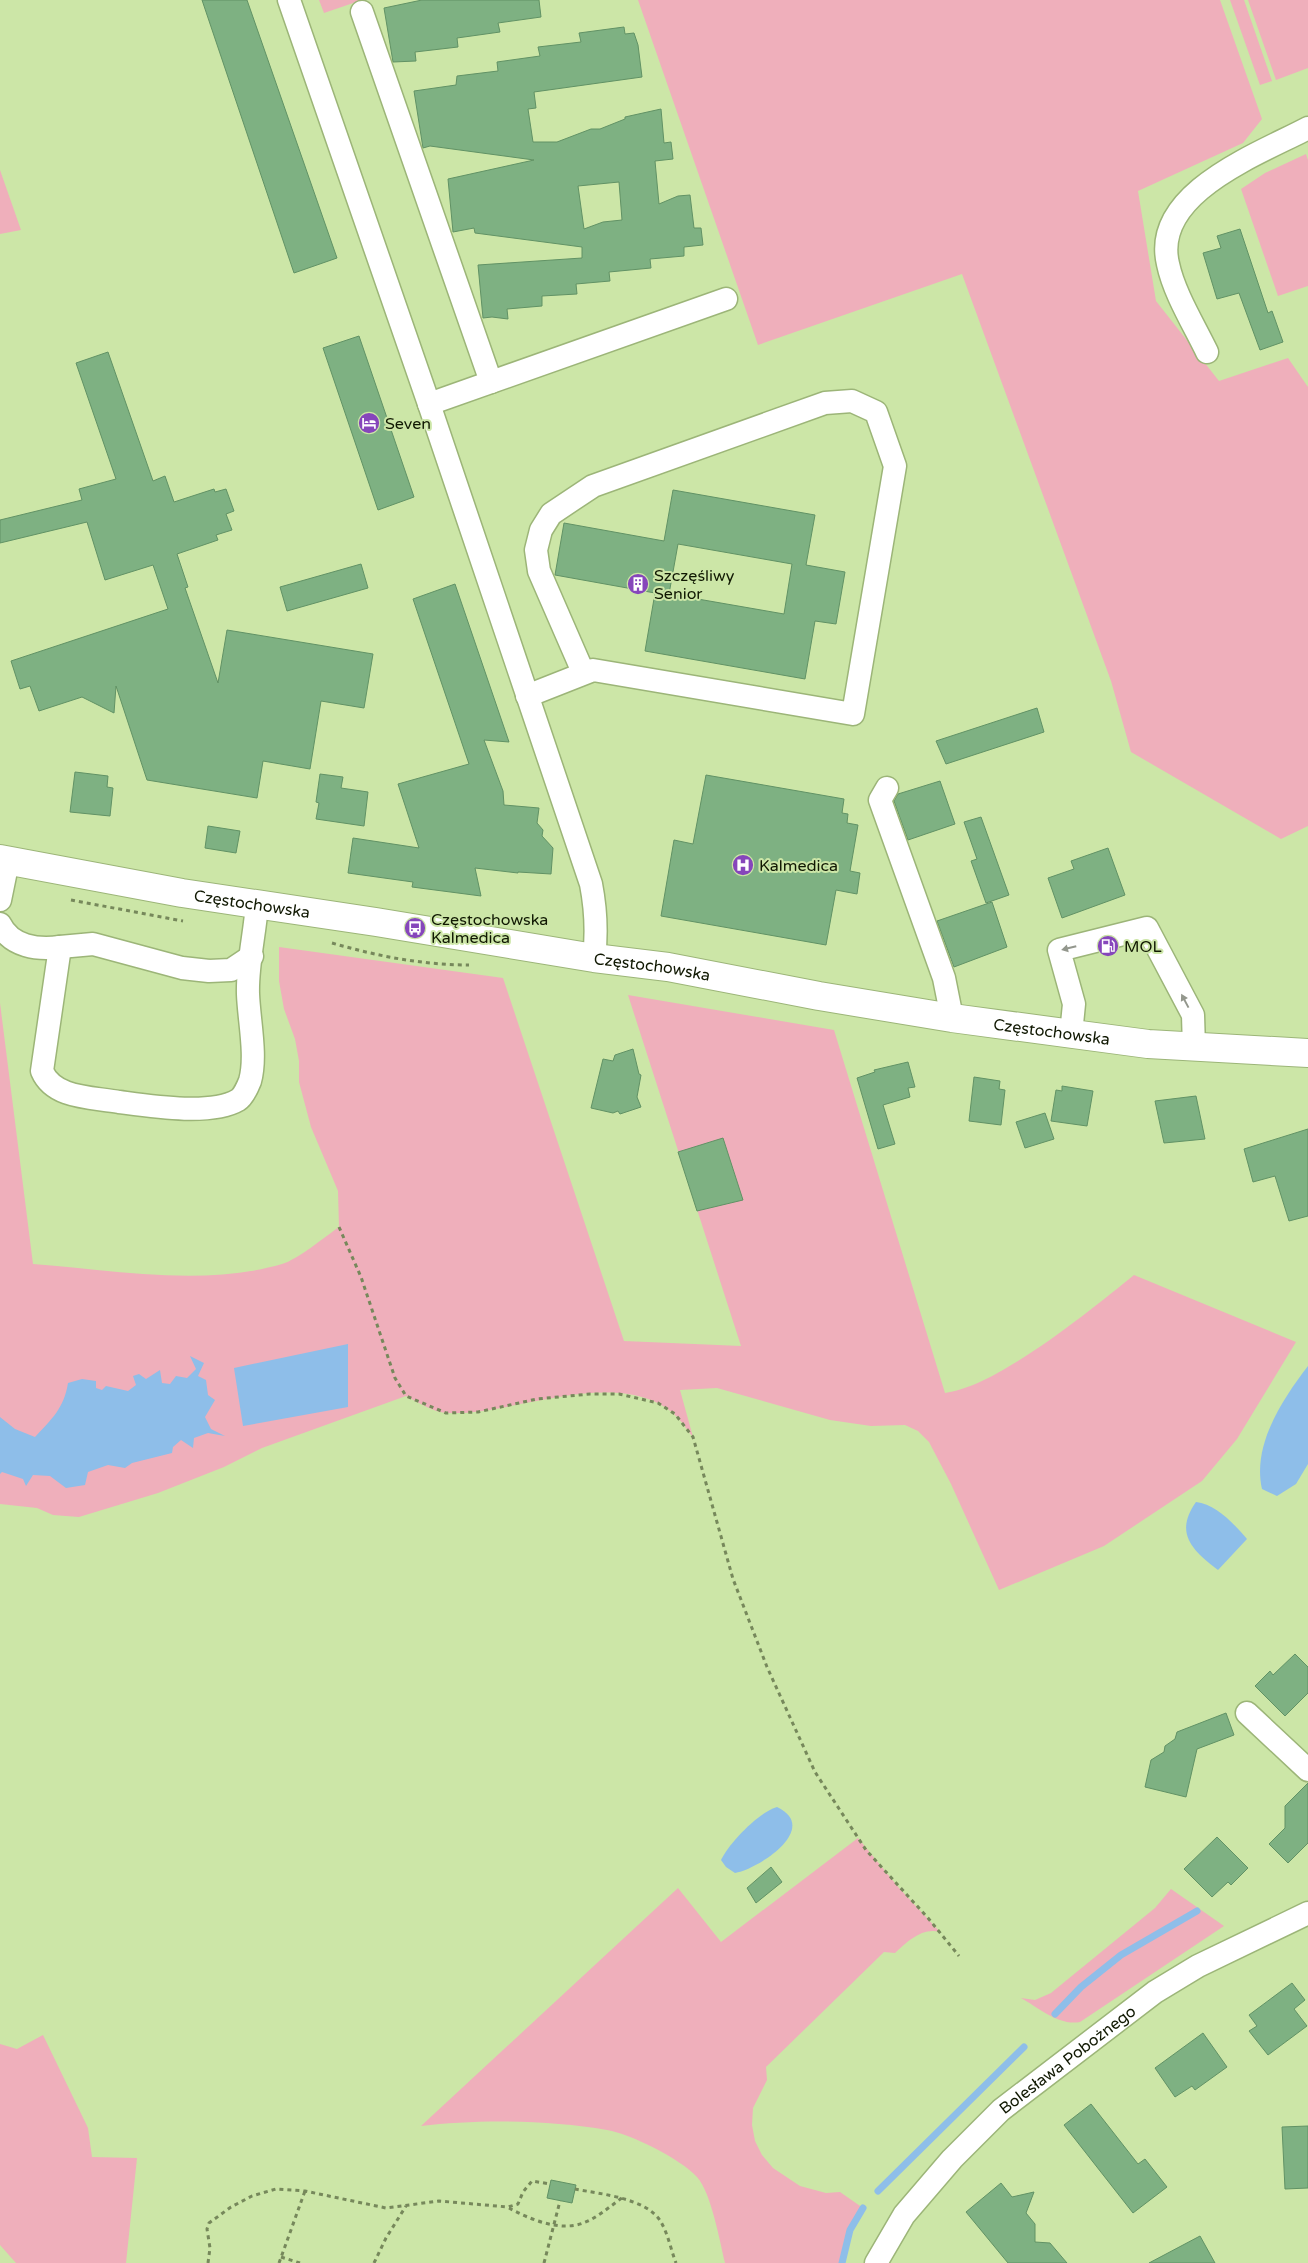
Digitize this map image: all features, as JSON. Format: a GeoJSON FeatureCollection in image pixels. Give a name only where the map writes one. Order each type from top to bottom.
{"type":"FeatureCollection","features":[{"type":"Feature","properties":{"kind":"main road","name":"Częstochowska"},"geometry":{"type":"LineString","coordinates":[[4,860],[182,893],[594,958],[668,967],[819,996],[952,1018],[1194,1048],[1308,1053]]}},
{"type":"Feature","properties":{"kind":"street"},"geometry":{"type":"LineString","coordinates":[[289,0],[429,404],[591,884],[596,907],[597,932],[594,958]]}},
{"type":"Feature","properties":{"kind":"street"},"geometry":{"type":"LineString","coordinates":[[362,12],[491,382]]}},
{"type":"Feature","properties":{"kind":"street"},"geometry":{"type":"LineString","coordinates":[[1207,352],[1168,265],[1166,249],[1169,230],[1180,209],[1194,194],[1212,180],[1308,128]]}},
{"type":"Feature","properties":{"kind":"street"},"geometry":{"type":"LineString","coordinates":[[429,404],[726,299]]}},
{"type":"Feature","properties":{"kind":"street"},"geometry":{"type":"LineString","coordinates":[[527,696],[583,672],[593,670],[853,714],[895,466],[876,412],[852,401],[824,403],[593,486],[551,514],[541,530],[536,550],[539,571],[583,672]]}},
{"type":"Feature","properties":{"kind":"street"},"geometry":{"type":"LineString","coordinates":[[887,788],[880,800],[944,978],[952,1018]]}},
{"type":"Feature","properties":{"kind":"street"},"geometry":{"type":"LineString","coordinates":[[0,900],[4,860]]}},
{"type":"Feature","properties":{"kind":"street"},"geometry":{"type":"LineString","coordinates":[[60,947],[42,1072],[47,1082],[58,1090],[73,1094],[146,1106],[205,1108],[225,1106],[240,1099],[250,1081],[252,1045],[248,992],[257,904]]}},
{"type":"Feature","properties":{"kind":"street"},"geometry":{"type":"LineString","coordinates":[[0,924],[9,938],[18,942],[48,948],[93,944],[182,968],[209,971],[231,970],[252,956]]}},
{"type":"Feature","properties":{"kind":"street"},"geometry":{"type":"LineString","coordinates":[[1071,1034],[1074,1004],[1059,950],[1147,928],[1193,1015],[1194,1048]]}},
{"type":"Feature","properties":{"kind":"street"},"geometry":{"type":"LineString","coordinates":[[1248,1713],[1308,1770]]}},
{"type":"Feature","properties":{"kind":"street","name":"Bolesława Pobożnego"},"geometry":{"type":"LineString","coordinates":[[876,2263],[904,2215],[952,2158],[1001,2110],[1155,1992],[1198,1966],[1308,1913]]}},
{"type":"Feature","properties":{"kind":"path"},"geometry":{"type":"LineString","coordinates":[[339,1227],[361,1277],[395,1378],[406,1396],[446,1413],[478,1412],[537,1399],[590,1394],[619,1394],[658,1403],[675,1414],[693,1438],[734,1580],[767,1667],[815,1772],[866,1850],[928,1918],[959,1956]]}},
{"type":"Feature","properties":{"kind":"path"},"geometry":{"type":"LineString","coordinates":[[208,2263],[210,2248],[207,2229],[215,2218],[230,2207],[264,2192],[288,2189],[305,2190],[377,2207],[406,2206],[439,2201],[508,2207],[518,2204],[523,2192],[532,2181],[550,2184]]}},
{"type":"Feature","properties":{"kind":"path"},"geometry":{"type":"LineString","coordinates":[[575,2189],[622,2198],[648,2210],[660,2220],[676,2263]]}},
{"type":"Feature","properties":{"kind":"path"},"geometry":{"type":"LineString","coordinates":[[279,2263],[305,2190]]}},
{"type":"Feature","properties":{"kind":"path"},"geometry":{"type":"LineString","coordinates":[[508,2207],[529,2218],[555,2224],[582,2224],[622,2198]]}},
{"type":"Feature","properties":{"kind":"path"},"geometry":{"type":"LineString","coordinates":[[544,2263],[560,2201]]}},
{"type":"Feature","properties":{"kind":"path"},"geometry":{"type":"LineString","coordinates":[[374,2263],[386,2238],[406,2206]]}},
{"type":"Feature","properties":{"kind":"path"},"geometry":{"type":"LineString","coordinates":[[281,2257],[300,2263]]}},
{"type":"Feature","properties":{"kind":"shaded area"},"geometry":{"type":"Polygon","coordinates":[[[319,0],[362,0],[324,13],[319,0]]]}},
{"type":"Feature","properties":{"kind":"shaded area"},"geometry":{"type":"Polygon","coordinates":[[[638,0],[1220,0],[1262,119],[1243,143],[1138,191],[1156,301],[1219,381],[1288,358],[1308,387],[1308,826],[1281,839],[1131,752],[1111,681],[962,274],[758,345],[638,0]]]}},
{"type":"Feature","properties":{"kind":"shaded area"},"geometry":{"type":"Polygon","coordinates":[[[1230,0],[1244,0],[1272,81],[1260,85],[1230,0]]]}},
{"type":"Feature","properties":{"kind":"shaded area"},"geometry":{"type":"Polygon","coordinates":[[[1248,0],[1308,0],[1308,68],[1276,80],[1248,0]]]}},
{"type":"Feature","properties":{"kind":"shaded area"},"geometry":{"type":"Polygon","coordinates":[[[1306,154],[1308,160],[1308,286],[1278,296],[1241,189],[1265,173],[1306,154]]]}},
{"type":"Feature","properties":{"kind":"shaded area"},"geometry":{"type":"Polygon","coordinates":[[[0,170],[21,230],[0,234],[0,170]]]}},
{"type":"Feature","properties":{"kind":"shaded area"},"geometry":{"type":"Polygon","coordinates":[[[279,947],[503,978],[624,1341],[741,1346],[628,995],[834,1030],[945,1393],[966,1388],[991,1377],[1017,1362],[1069,1326],[1134,1275],[1296,1342],[1237,1439],[1202,1481],[1104,1546],[999,1590],[951,1484],[929,1442],[918,1431],[905,1425],[871,1426],[830,1420],[717,1388],[680,1390],[693,1437],[674,1414],[651,1400],[624,1394],[595,1393],[564,1396],[503,1408],[448,1413],[432,1409],[406,1396],[262,1448],[224,1467],[158,1493],[79,1517],[53,1515],[37,1508],[0,1504],[0,1003],[33,1264],[158,1275],[221,1275],[252,1271],[288,1262],[339,1227],[338,1191],[311,1127],[299,1082],[299,1061],[295,1039],[284,1009],[279,981],[279,947]]]}},
{"type":"Feature","properties":{"kind":"shaded area"},"geometry":{"type":"Polygon","coordinates":[[[858,1838],[899,1888],[940,1932],[933,1931],[915,1936],[895,1953],[884,1952],[766,2067],[767,2080],[753,2108],[752,2125],[755,2141],[762,2155],[773,2168],[800,2186],[826,2193],[840,2192],[863,2208],[850,2230],[842,2263],[725,2263],[711,2205],[697,2177],[668,2155],[617,2132],[538,2122],[466,2122],[421,2126],[678,1888],[721,1942],[858,1838]]]}},
{"type":"Feature","properties":{"kind":"shaded area"},"geometry":{"type":"Polygon","coordinates":[[[1171,1889],[1224,1926],[1080,2022],[1072,2023],[1057,2019],[1021,1998],[1035,2000],[1051,1993],[1155,1908],[1171,1889]]]}},
{"type":"Feature","properties":{"kind":"shaded area"},"geometry":{"type":"Polygon","coordinates":[[[43,2035],[88,2128],[92,2157],[137,2158],[126,2263],[16,2263],[0,2245],[0,2044],[17,2049],[43,2035]]]}},
{"type":"Feature","properties":{"kind":"water"},"geometry":{"type":"Polygon","coordinates":[[[348,1344],[348,1407],[243,1426],[234,1368],[348,1344]]]}},
{"type":"Feature","properties":{"kind":"water"},"geometry":{"type":"Polygon","coordinates":[[[190,1356],[204,1363],[198,1376],[206,1380],[208,1395],[215,1400],[205,1417],[211,1429],[225,1436],[208,1433],[194,1438],[193,1448],[181,1440],[173,1447],[172,1453],[132,1463],[125,1468],[108,1465],[88,1472],[85,1485],[66,1488],[50,1476],[33,1475],[26,1486],[23,1479],[2,1472],[0,1474],[0,1417],[15,1429],[35,1437],[52,1419],[60,1406],[68,1383],[82,1379],[96,1381],[96,1388],[102,1390],[106,1386],[128,1391],[136,1385],[133,1376],[139,1374],[146,1379],[160,1370],[162,1383],[170,1384],[176,1376],[187,1378],[196,1369],[190,1356]]]}},
{"type":"Feature","properties":{"kind":"water"},"geometry":{"type":"Polygon","coordinates":[[[1308,1366],[1308,1464],[1296,1484],[1277,1496],[1262,1489],[1261,1456],[1265,1440],[1279,1408],[1308,1366]]]}},
{"type":"Feature","properties":{"kind":"water"},"geometry":{"type":"Polygon","coordinates":[[[1196,1502],[1217,1511],[1230,1521],[1247,1539],[1218,1570],[1194,1548],[1186,1532],[1186,1523],[1196,1502]]]}},
{"type":"Feature","properties":{"kind":"water"},"geometry":{"type":"Polygon","coordinates":[[[777,1807],[789,1816],[792,1826],[789,1836],[782,1846],[758,1864],[746,1870],[735,1873],[726,1867],[721,1860],[737,1837],[753,1821],[777,1807]]]}},
{"type":"Feature","properties":{"kind":"building"},"geometry":{"type":"Polygon","coordinates":[[[202,0],[247,0],[337,258],[294,273],[202,0]]]}},
{"type":"Feature","properties":{"kind":"building"},"geometry":{"type":"Polygon","coordinates":[[[422,0],[539,0],[541,17],[498,23],[500,32],[457,38],[458,47],[415,52],[416,61],[393,62],[384,8],[422,0]]]}},
{"type":"Feature","properties":{"kind":"building"},"geometry":{"type":"Polygon","coordinates":[[[624,27],[625,34],[634,33],[638,45],[642,77],[534,92],[536,108],[528,109],[533,142],[557,142],[591,129],[600,129],[625,119],[625,117],[661,109],[664,143],[671,142],[673,159],[655,161],[659,204],[678,196],[690,195],[694,228],[701,228],[703,245],[684,247],[684,256],[650,259],[651,268],[609,272],[610,281],[576,284],[577,294],[542,296],[542,306],[507,309],[508,319],[483,318],[478,265],[582,258],[582,247],[475,233],[474,228],[453,232],[448,179],[534,160],[430,146],[423,148],[414,91],[456,85],[457,76],[498,71],[497,62],[540,56],[538,47],[581,42],[579,33],[624,27]],[[619,182],[578,186],[584,229],[603,222],[622,220],[619,182]]]}},
{"type":"Feature","properties":{"kind":"building"},"geometry":{"type":"Polygon","coordinates":[[[1240,229],[1268,313],[1272,311],[1283,342],[1260,350],[1239,293],[1217,299],[1203,253],[1221,248],[1217,236],[1240,229]]]}},
{"type":"Feature","properties":{"kind":"building","name":"Seven"},"geometry":{"type":"Polygon","coordinates":[[[359,336],[414,497],[378,510],[323,348],[359,336]]]}},
{"type":"Feature","properties":{"kind":"building"},"geometry":{"type":"Polygon","coordinates":[[[108,352],[153,481],[165,476],[174,502],[214,489],[215,492],[226,489],[234,511],[226,514],[232,530],[216,535],[218,540],[177,554],[188,587],[185,588],[218,683],[227,630],[373,654],[364,708],[321,701],[310,769],[263,761],[257,798],[147,780],[116,686],[114,713],[82,697],[39,711],[30,686],[20,689],[11,661],[168,609],[153,565],[105,580],[87,522],[0,543],[0,520],[82,500],[79,489],[116,479],[76,363],[108,352]]]}},
{"type":"Feature","properties":{"kind":"building","name":"Szczęśliwy Senior"},"geometry":{"type":"Polygon","coordinates":[[[673,490],[815,515],[806,565],[845,572],[836,624],[815,621],[805,679],[645,651],[655,593],[555,575],[564,523],[664,541],[673,490]],[[678,544],[669,594],[784,614],[792,564],[678,544]]]}},
{"type":"Feature","properties":{"kind":"building"},"geometry":{"type":"Polygon","coordinates":[[[361,564],[368,588],[287,611],[280,587],[361,564]]]}},
{"type":"Feature","properties":{"kind":"building"},"geometry":{"type":"Polygon","coordinates":[[[455,584],[509,742],[484,740],[503,791],[504,805],[539,808],[537,823],[543,830],[542,836],[553,848],[551,874],[518,873],[475,868],[481,896],[412,887],[413,882],[348,873],[353,838],[419,848],[398,784],[469,764],[413,599],[455,584]]]}},
{"type":"Feature","properties":{"kind":"building"},"geometry":{"type":"Polygon","coordinates":[[[1037,708],[1044,732],[946,764],[936,741],[1037,708]]]}},
{"type":"Feature","properties":{"kind":"building"},"geometry":{"type":"Polygon","coordinates":[[[75,772],[108,776],[107,787],[113,788],[110,816],[70,812],[75,772]]]}},
{"type":"Feature","properties":{"kind":"building"},"geometry":{"type":"Polygon","coordinates":[[[320,774],[343,777],[341,788],[368,792],[364,826],[316,819],[319,803],[316,802],[320,774]]]}},
{"type":"Feature","properties":{"kind":"building","name":"Kalmedica"},"geometry":{"type":"Polygon","coordinates":[[[706,775],[844,799],[842,813],[848,814],[847,823],[858,825],[850,871],[860,873],[857,894],[836,890],[826,945],[661,916],[674,840],[693,844],[706,775]]]}},
{"type":"Feature","properties":{"kind":"building"},"geometry":{"type":"Polygon","coordinates":[[[940,781],[955,824],[908,840],[894,801],[898,794],[940,781]]]}},
{"type":"Feature","properties":{"kind":"building"},"geometry":{"type":"Polygon","coordinates":[[[981,817],[1009,895],[986,903],[971,861],[977,859],[964,822],[981,817]]]}},
{"type":"Feature","properties":{"kind":"building"},"geometry":{"type":"Polygon","coordinates":[[[208,826],[240,831],[236,853],[205,848],[208,826]]]}},
{"type":"Feature","properties":{"kind":"building"},"geometry":{"type":"Polygon","coordinates":[[[1108,848],[1125,895],[1062,918],[1048,878],[1074,869],[1071,861],[1108,848]]]}},
{"type":"Feature","properties":{"kind":"building"},"geometry":{"type":"Polygon","coordinates":[[[992,902],[1007,947],[954,967],[937,921],[992,902]]]}},
{"type":"Feature","properties":{"kind":"building"},"geometry":{"type":"Polygon","coordinates":[[[633,1049],[639,1074],[641,1075],[637,1097],[641,1107],[620,1114],[618,1111],[613,1113],[591,1108],[603,1059],[613,1061],[615,1055],[633,1049]]]}},
{"type":"Feature","properties":{"kind":"building"},"geometry":{"type":"Polygon","coordinates":[[[908,1062],[915,1087],[908,1088],[910,1097],[883,1105],[895,1144],[878,1149],[857,1078],[875,1072],[874,1070],[908,1062]]]}},
{"type":"Feature","properties":{"kind":"building"},"geometry":{"type":"Polygon","coordinates":[[[974,1077],[1000,1081],[999,1089],[1005,1090],[1001,1125],[969,1121],[974,1077]]]}},
{"type":"Feature","properties":{"kind":"building"},"geometry":{"type":"Polygon","coordinates":[[[1062,1086],[1093,1091],[1087,1126],[1051,1121],[1056,1090],[1062,1091],[1062,1086]]]}},
{"type":"Feature","properties":{"kind":"building"},"geometry":{"type":"Polygon","coordinates":[[[1196,1096],[1205,1139],[1164,1143],[1155,1101],[1196,1096]]]}},
{"type":"Feature","properties":{"kind":"building"},"geometry":{"type":"Polygon","coordinates":[[[1045,1113],[1054,1139],[1025,1148],[1016,1122],[1045,1113]]]}},
{"type":"Feature","properties":{"kind":"building"},"geometry":{"type":"Polygon","coordinates":[[[1308,1129],[1308,1216],[1289,1221],[1275,1176],[1253,1182],[1244,1149],[1308,1129]]]}},
{"type":"Feature","properties":{"kind":"building"},"geometry":{"type":"Polygon","coordinates":[[[723,1138],[743,1200],[697,1211],[678,1152],[723,1138]]]}},
{"type":"Feature","properties":{"kind":"building"},"geometry":{"type":"Polygon","coordinates":[[[1295,1654],[1308,1667],[1308,1693],[1285,1716],[1255,1686],[1270,1671],[1273,1675],[1295,1654]]]}},
{"type":"Feature","properties":{"kind":"building"},"geometry":{"type":"Polygon","coordinates":[[[1226,1713],[1234,1735],[1197,1749],[1186,1797],[1145,1787],[1151,1760],[1164,1752],[1165,1746],[1175,1739],[1177,1732],[1226,1713]]]}},
{"type":"Feature","properties":{"kind":"building"},"geometry":{"type":"Polygon","coordinates":[[[1308,1783],[1308,1843],[1288,1863],[1269,1844],[1285,1828],[1285,1806],[1308,1783]]]}},
{"type":"Feature","properties":{"kind":"building"},"geometry":{"type":"Polygon","coordinates":[[[1217,1837],[1248,1868],[1231,1885],[1228,1882],[1212,1897],[1184,1869],[1217,1837]]]}},
{"type":"Feature","properties":{"kind":"building"},"geometry":{"type":"Polygon","coordinates":[[[771,1867],[782,1882],[756,1903],[747,1888],[771,1867]]]}},
{"type":"Feature","properties":{"kind":"building"},"geometry":{"type":"Polygon","coordinates":[[[1292,1983],[1305,2000],[1294,2009],[1307,2026],[1268,2055],[1249,2031],[1257,2026],[1249,2015],[1292,1983]]]}},
{"type":"Feature","properties":{"kind":"building"},"geometry":{"type":"Polygon","coordinates":[[[1203,2033],[1227,2067],[1195,2090],[1192,2086],[1175,2097],[1155,2068],[1203,2033]]]}},
{"type":"Feature","properties":{"kind":"building"},"geometry":{"type":"Polygon","coordinates":[[[1091,2104],[1138,2164],[1145,2159],[1167,2187],[1133,2213],[1064,2125],[1091,2104]]]}},
{"type":"Feature","properties":{"kind":"building"},"geometry":{"type":"Polygon","coordinates":[[[1308,2126],[1308,2188],[1285,2189],[1282,2127],[1308,2126]]]}},
{"type":"Feature","properties":{"kind":"building"},"geometry":{"type":"Polygon","coordinates":[[[551,2180],[576,2185],[572,2203],[547,2198],[551,2180]]]}},
{"type":"Feature","properties":{"kind":"building"},"geometry":{"type":"Polygon","coordinates":[[[1001,2183],[1012,2197],[1034,2192],[1026,2213],[1035,2224],[1035,2242],[1050,2243],[1067,2263],[1008,2263],[966,2212],[1001,2183]]]}},
{"type":"Feature","properties":{"kind":"building"},"geometry":{"type":"Polygon","coordinates":[[[1200,2236],[1215,2263],[1149,2263],[1200,2236]]]}},
{"type":"Feature","properties":{"kind":"waterway"},"geometry":{"type":"LineString","coordinates":[[1055,2014],[1081,1987],[1121,1955],[1197,1911]]}},
{"type":"Feature","properties":{"kind":"waterway"},"geometry":{"type":"LineString","coordinates":[[878,2191],[1024,2047]]}},
{"type":"Feature","properties":{"kind":"waterway"},"geometry":{"type":"LineString","coordinates":[[842,2263],[850,2230],[863,2208]]}},
{"type":"Feature","properties":{"kind":"place","name":"Seven"},"geometry":{"type":"Point","coordinates":[369,423]}},
{"type":"Feature","properties":{"kind":"place","name":"Szczęśliwy Senior"},"geometry":{"type":"Point","coordinates":[638,584]}},
{"type":"Feature","properties":{"kind":"place","name":"Kalmedica"},"geometry":{"type":"Point","coordinates":[743,865]}},
{"type":"Feature","properties":{"kind":"place","name":"Częstochowska Kalmedica"},"geometry":{"type":"Point","coordinates":[415,928]}},
{"type":"Feature","properties":{"kind":"place","name":"MOL"},"geometry":{"type":"Point","coordinates":[1108,946]}}]}
